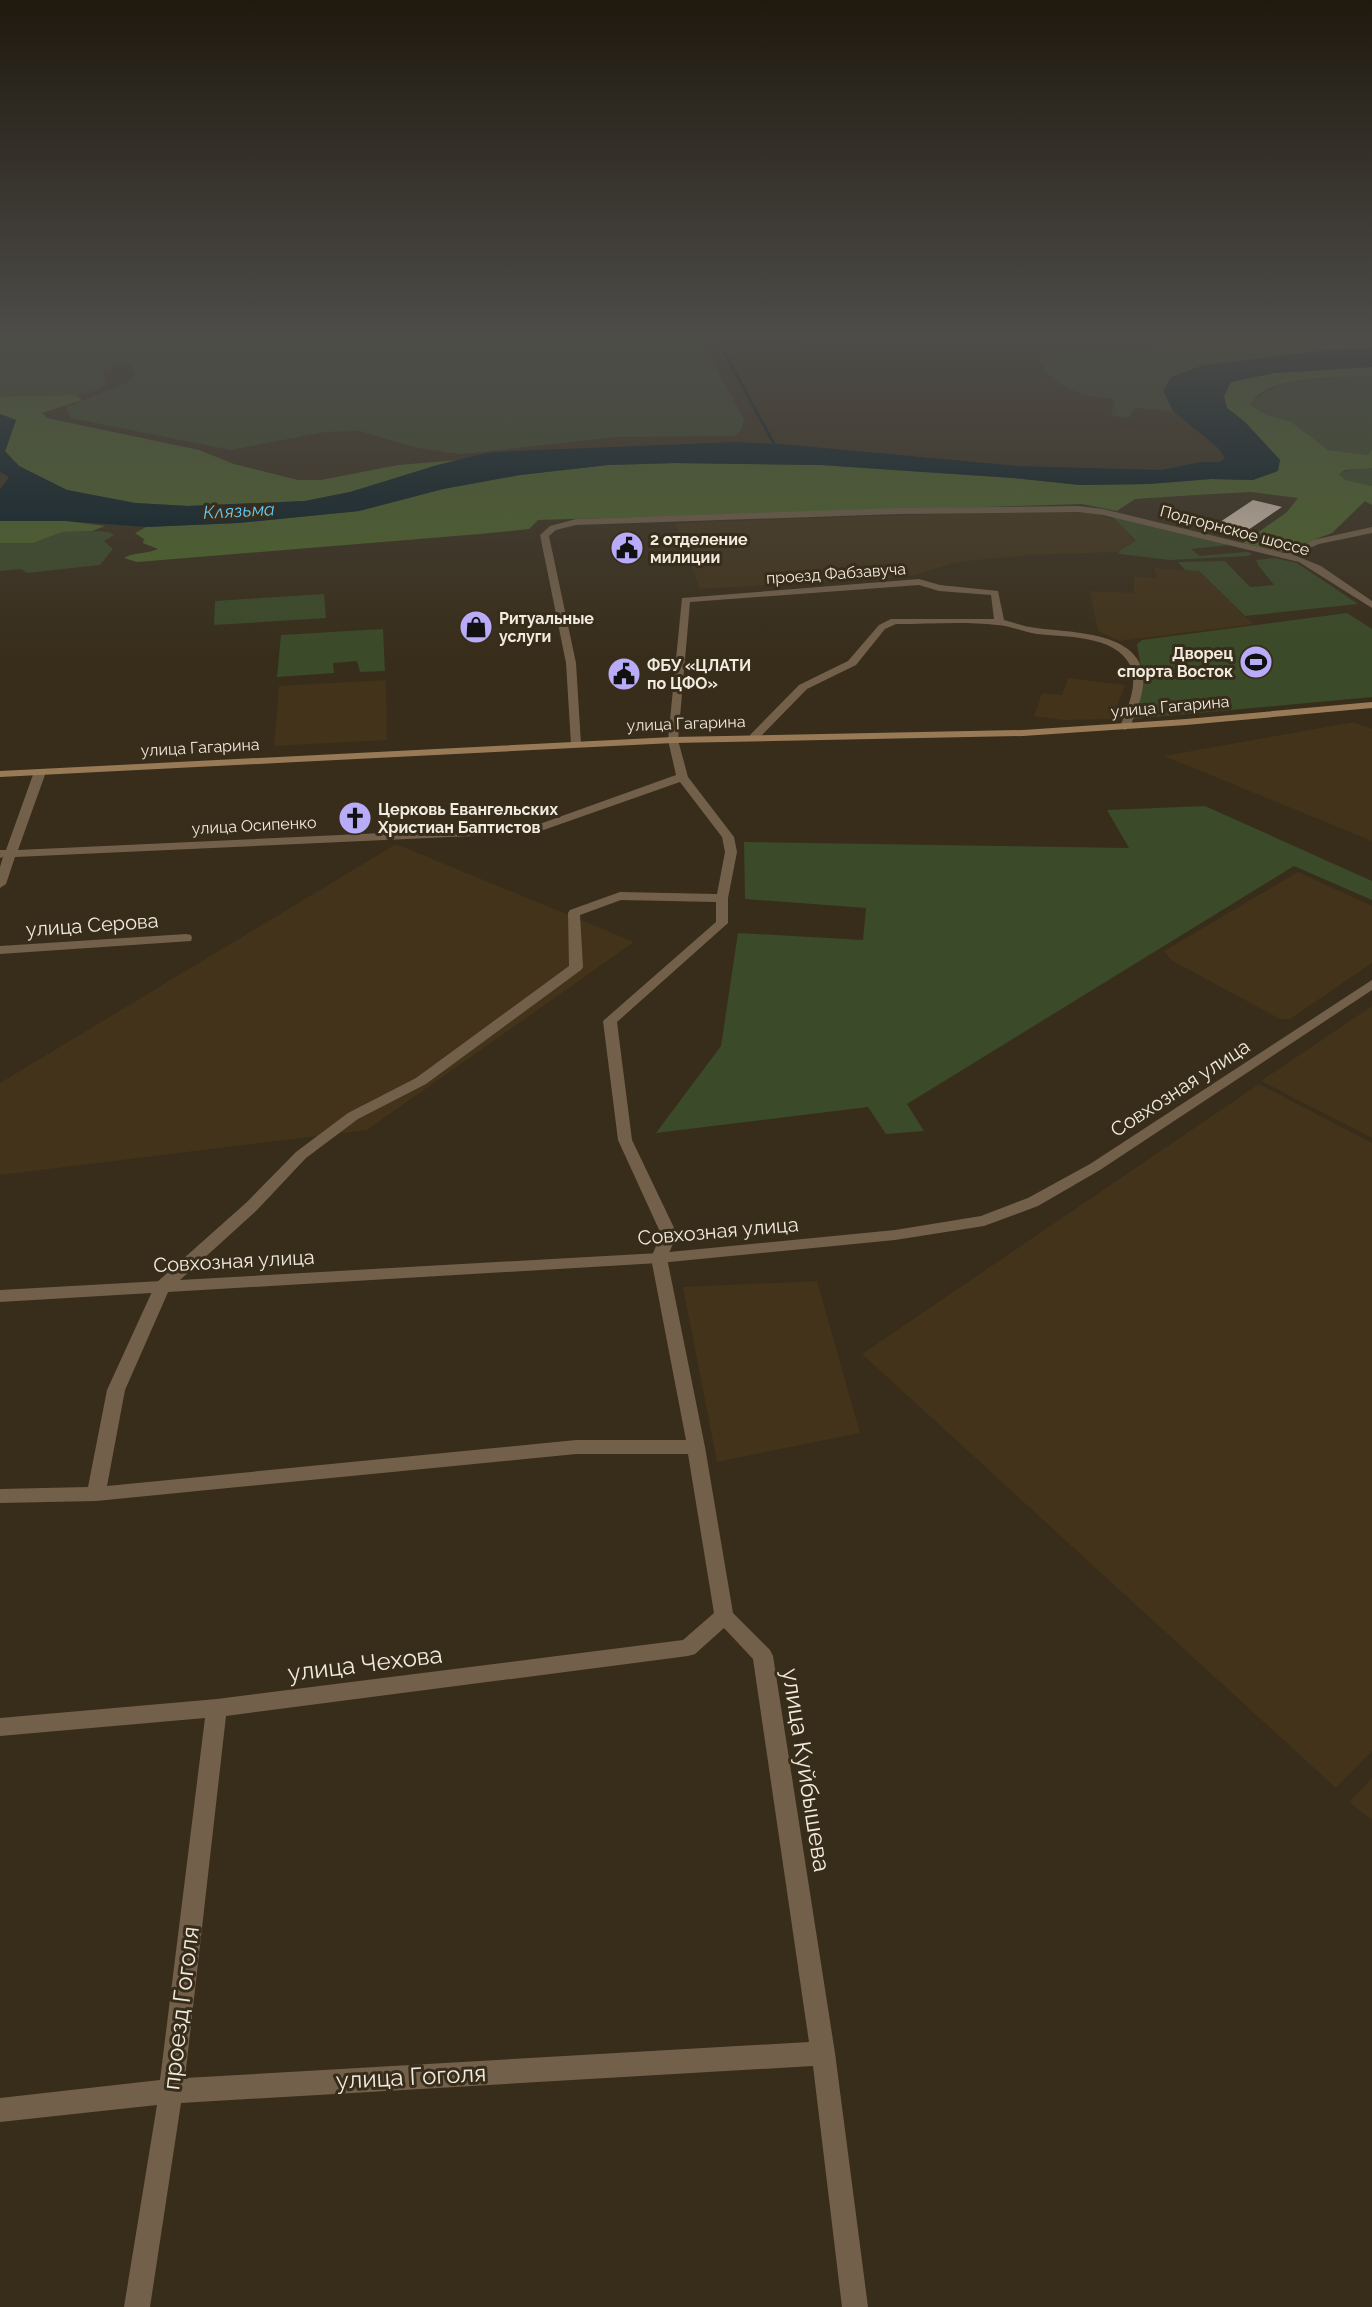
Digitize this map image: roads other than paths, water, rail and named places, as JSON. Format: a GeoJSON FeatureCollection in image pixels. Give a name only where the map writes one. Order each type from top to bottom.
{"type":"FeatureCollection","features":[{"type":"Feature","properties":{"kind":"main road","name":"улица Гагарина"},"geometry":{"type":"LineString","coordinates":[[0,774],[673,740],[1023,733],[1125,727],[1372,705]]}},
{"type":"Feature","properties":{"kind":"street","name":"Подгорнское шоссе"},"geometry":{"type":"LineString","coordinates":[[576,744],[571,663],[544,535],[553,528],[576,522],[1078,508],[1285,556],[1318,568],[1372,605]]}},
{"type":"Feature","properties":{"kind":"street"},"geometry":{"type":"LineString","coordinates":[[1285,556],[1316,542],[1372,530]]}},
{"type":"Feature","properties":{"kind":"street","name":"проезд Фабзавуча"},"geometry":{"type":"LineString","coordinates":[[673,740],[685,600],[919,582],[939,588],[995,593],[999,622]]}},
{"type":"Feature","properties":{"kind":"street"},"geometry":{"type":"LineString","coordinates":[[754,737],[803,687],[852,663],[882,627],[894,621],[999,622],[1030,630],[1094,638],[1125,653],[1134,662],[1137,680],[1136,694],[1125,727]]}},
{"type":"Feature","properties":{"kind":"street"},"geometry":{"type":"LineString","coordinates":[[673,740],[682,777],[728,837],[731,852],[722,898],[722,923],[610,1021],[625,1140],[669,1234],[659,1258],[696,1447],[724,1616]]}},
{"type":"Feature","properties":{"kind":"street"},"geometry":{"type":"LineString","coordinates":[[0,884],[6,854],[40,772]]}},
{"type":"Feature","properties":{"kind":"street","name":"улица Осипенко"},"geometry":{"type":"LineString","coordinates":[[6,854],[535,829],[682,777]]}},
{"type":"Feature","properties":{"kind":"street"},"geometry":{"type":"LineString","coordinates":[[96,1494],[116,1390],[162,1287],[252,1206],[301,1155],[353,1116],[421,1081],[576,967],[574,913],[620,896],[722,898]]}},
{"type":"Feature","properties":{"kind":"street","name":"улица Серова"},"geometry":{"type":"LineString","coordinates":[[0,950],[186,938]]}},
{"type":"Feature","properties":{"kind":"street","name":"Совхозная улица"},"geometry":{"type":"LineString","coordinates":[[0,1296],[659,1258],[895,1236],[984,1221],[1012,1211],[1095,1167],[1372,984]]}},
{"type":"Feature","properties":{"kind":"street"},"geometry":{"type":"LineString","coordinates":[[0,1496],[96,1494],[576,1447],[696,1447]]}},
{"type":"Feature","properties":{"kind":"street","name":"улица Чехова"},"geometry":{"type":"LineString","coordinates":[[0,1727],[217,1708],[688,1648],[724,1616]]}},
{"type":"Feature","properties":{"kind":"street","name":"улица Куйбышева"},"geometry":{"type":"LineString","coordinates":[[724,1616],[763,1656],[823,2053],[855,2307]]}},
{"type":"Feature","properties":{"kind":"street","name":"проезд Гоголя"},"geometry":{"type":"LineString","coordinates":[[137,2307],[171,2091],[217,1708]]}},
{"type":"Feature","properties":{"kind":"street","name":"улица Гоголя"},"geometry":{"type":"LineString","coordinates":[[0,2110],[171,2091],[823,2053]]}},
{"type":"Feature","properties":{"kind":"water","name":"Клязьма"},"geometry":{"type":"Polygon","coordinates":[[[0,443],[8,443],[5,451],[19,466],[67,490],[135,503],[188,506],[305,501],[350,492],[437,465],[487,453],[513,451],[749,443],[1018,466],[1162,470],[1201,462],[1220,462],[1225,458],[1212,443],[1264,443],[1280,460],[1278,471],[1253,480],[1211,479],[1149,484],[1080,485],[1013,478],[821,465],[675,463],[608,465],[520,475],[443,489],[359,511],[238,523],[146,527],[66,521],[0,521],[0,489],[9,477],[0,472],[0,443]]]}},
{"type":"Feature","properties":{"kind":"place","name":"2 отделение милиции"},"geometry":{"type":"Point","coordinates":[627,548]}},
{"type":"Feature","properties":{"kind":"place","name":"Ритуальные услуги"},"geometry":{"type":"Point","coordinates":[476,627]}},
{"type":"Feature","properties":{"kind":"place","name":"Дворец спорта Восток"},"geometry":{"type":"Point","coordinates":[1256,662]}},
{"type":"Feature","properties":{"kind":"place","name":"ФБУ «ЦЛАТИ по ЦФО»"},"geometry":{"type":"Point","coordinates":[624,674]}},
{"type":"Feature","properties":{"kind":"place","name":"Церковь Евангельских Христиан Баптистов"},"geometry":{"type":"Point","coordinates":[355,818]}}]}
